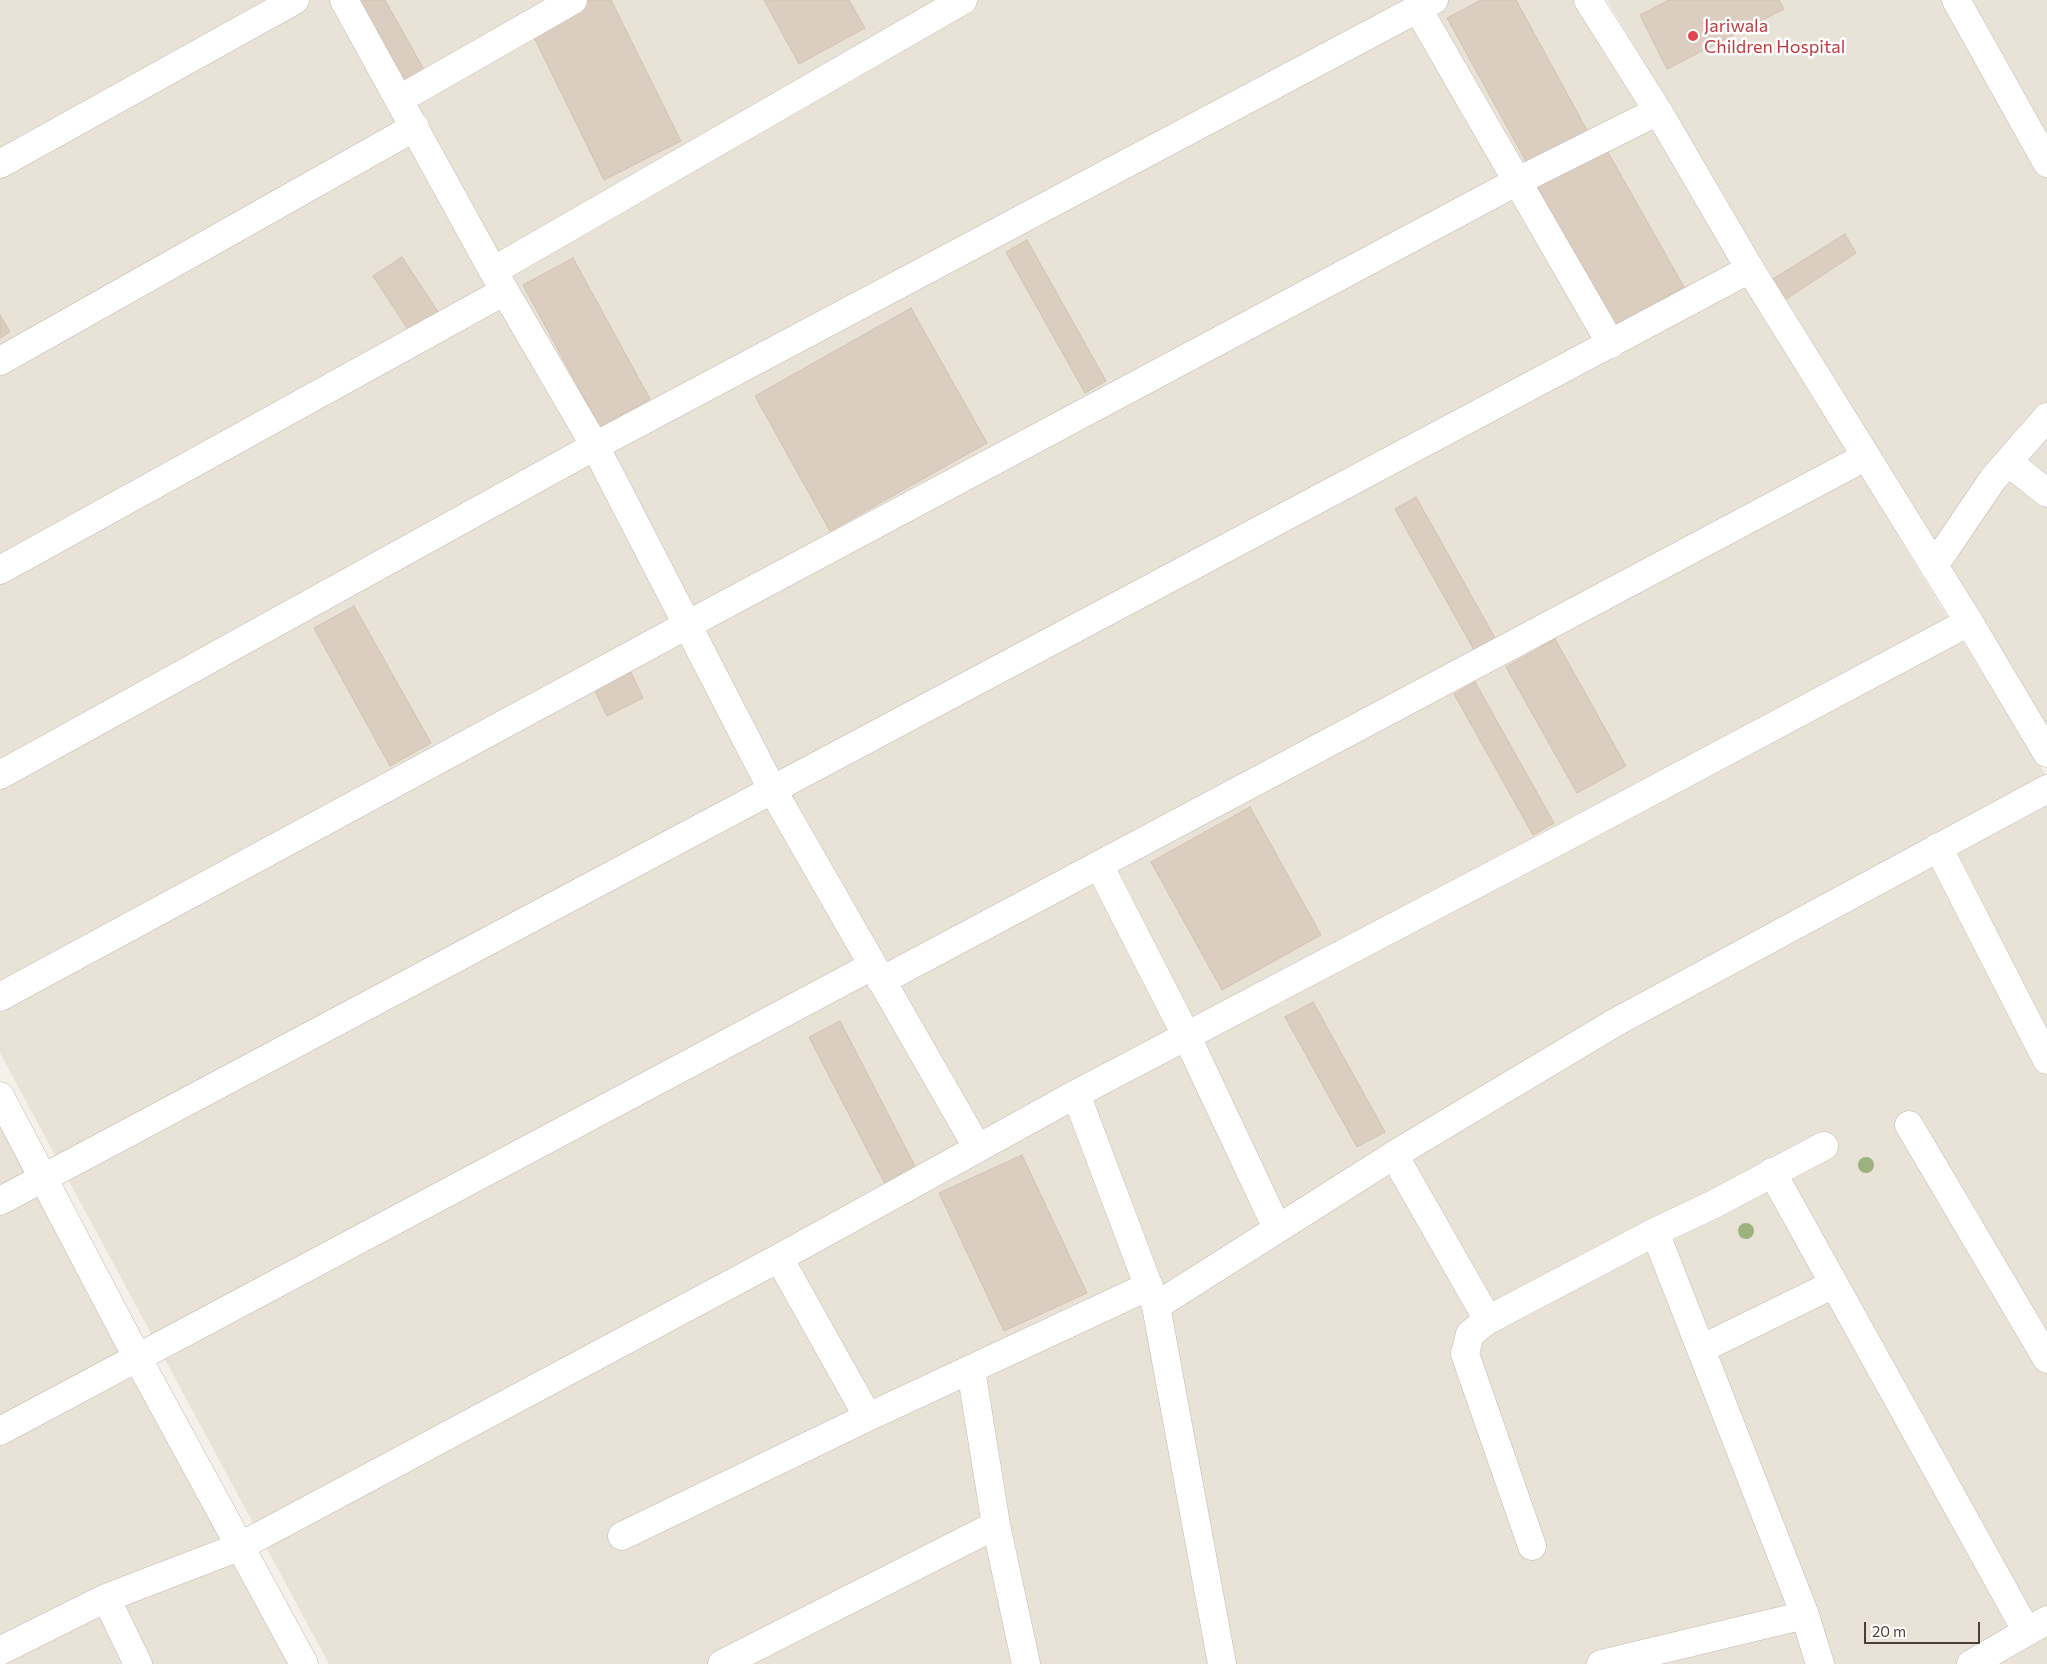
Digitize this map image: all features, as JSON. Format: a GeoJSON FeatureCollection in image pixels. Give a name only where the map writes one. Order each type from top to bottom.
{"type":"FeatureCollection","features":[{"type":"Feature","properties":{"kind":"street"},"geometry":{"type":"LineString","coordinates":[[0,164],[295,0]]}},
{"type":"Feature","properties":{"kind":"street"},"geometry":{"type":"LineString","coordinates":[[344,0],[499,281],[594,446],[772,789],[977,1147]]}},
{"type":"Feature","properties":{"kind":"street"},"geometry":{"type":"LineString","coordinates":[[400,99],[573,0]]}},
{"type":"Feature","properties":{"kind":"street"},"geometry":{"type":"LineString","coordinates":[[0,570],[499,281],[963,0]]}},
{"type":"Feature","properties":{"kind":"street"},"geometry":{"type":"LineString","coordinates":[[1588,0],[1658,111],[1750,269],[1969,622],[2047,753]]}},
{"type":"Feature","properties":{"kind":"street"},"geometry":{"type":"LineString","coordinates":[[1956,0],[2047,163]]}},
{"type":"Feature","properties":{"kind":"street"},"geometry":{"type":"LineString","coordinates":[[0,775],[594,446],[1426,4],[1516,182],[1611,344]]}},
{"type":"Feature","properties":{"kind":"street"},"geometry":{"type":"LineString","coordinates":[[0,998],[687,625],[1516,182],[1658,111]]}},
{"type":"Feature","properties":{"kind":"street"},"geometry":{"type":"LineString","coordinates":[[0,361],[415,126]]}},
{"type":"Feature","properties":{"kind":"street"},"geometry":{"type":"LineString","coordinates":[[0,1201],[1750,269]]}},
{"type":"Feature","properties":{"kind":"street"},"geometry":{"type":"LineString","coordinates":[[1934,566],[1993,479],[2047,417]]}},
{"type":"Feature","properties":{"kind":"street"},"geometry":{"type":"LineString","coordinates":[[0,1431],[136,1357],[877,974],[1100,865],[1865,457]]}},
{"type":"Feature","properties":{"kind":"street"},"geometry":{"type":"LineString","coordinates":[[2008,462],[2047,493]]}},
{"type":"Feature","properties":{"kind":"street"},"geometry":{"type":"LineString","coordinates":[[0,1651],[106,1598],[239,1547],[779,1258],[1076,1094],[1969,622]]}},
{"type":"Feature","properties":{"kind":"street"},"geometry":{"type":"LineString","coordinates":[[622,1536],[868,1417],[971,1370],[1153,1296],[1277,1228],[1394,1154],[1616,1022],[2047,789]]}},
{"type":"Feature","properties":{"kind":"street"},"geometry":{"type":"LineString","coordinates":[[1938,847],[2047,1060]]}},
{"type":"Feature","properties":{"kind":"street"},"geometry":{"type":"LineString","coordinates":[[1100,865],[1187,1037],[1277,1228]]}},
{"type":"Feature","properties":{"kind":"street"},"geometry":{"type":"LineString","coordinates":[[1076,1094],[1153,1296],[1222,1664]]}},
{"type":"Feature","properties":{"kind":"street"},"geometry":{"type":"LineString","coordinates":[[0,1096],[136,1357],[304,1664]]}},
{"type":"Feature","properties":{"kind":"street"},"geometry":{"type":"LineString","coordinates":[[1909,1125],[2047,1359]]}},
{"type":"Feature","properties":{"kind":"street"},"geometry":{"type":"LineString","coordinates":[[1532,1546],[1465,1354],[1470,1334],[1488,1320],[1824,1146]]}},
{"type":"Feature","properties":{"kind":"street"},"geometry":{"type":"LineString","coordinates":[[1394,1154],[1488,1320]]}},
{"type":"Feature","properties":{"kind":"street"},"geometry":{"type":"LineString","coordinates":[[1772,1172],[1834,1284],[2037,1626],[1971,1664]]}},
{"type":"Feature","properties":{"kind":"street"},"geometry":{"type":"LineString","coordinates":[[1655,1232],[1805,1615],[1820,1664]]}},
{"type":"Feature","properties":{"kind":"street"},"geometry":{"type":"LineString","coordinates":[[779,1258],[868,1417]]}},
{"type":"Feature","properties":{"kind":"street"},"geometry":{"type":"LineString","coordinates":[[1701,1349],[1834,1284]]}},
{"type":"Feature","properties":{"kind":"street"},"geometry":{"type":"LineString","coordinates":[[971,1370],[996,1525],[1026,1664]]}},
{"type":"Feature","properties":{"kind":"street"},"geometry":{"type":"LineString","coordinates":[[722,1664],[996,1525]]}},
{"type":"Feature","properties":{"kind":"street"},"geometry":{"type":"LineString","coordinates":[[106,1598],[138,1664]]}},
{"type":"Feature","properties":{"kind":"street"},"geometry":{"type":"LineString","coordinates":[[1601,1664],[1805,1615]]}},
{"type":"Feature","properties":{"kind":"shaded area"},"geometry":{"type":"Polygon","coordinates":[[[0,0],[1580,0],[1919,571],[2047,777],[2047,1664],[329,1664],[0,1053],[0,0]]]}},
{"type":"Feature","properties":{"kind":"shaded area"},"geometry":{"type":"Polygon","coordinates":[[[1607,0],[2047,0],[2047,731],[1874,449],[1607,0]]]}},
{"type":"Feature","properties":{"kind":"shaded area"},"geometry":{"type":"Polygon","coordinates":[[[0,1108],[293,1664],[0,1664],[0,1108]]]}},
{"type":"Feature","properties":{"kind":"building"},"geometry":{"type":"Polygon","coordinates":[[[357,0],[385,0],[427,75],[406,87],[357,0]]]}},
{"type":"Feature","properties":{"kind":"building"},"geometry":{"type":"Polygon","coordinates":[[[584,0],[611,0],[681,141],[604,180],[531,31],[584,0]]]}},
{"type":"Feature","properties":{"kind":"building"},"geometry":{"type":"Polygon","coordinates":[[[764,0],[849,0],[865,28],[799,64],[764,0]]]}},
{"type":"Feature","properties":{"kind":"building"},"geometry":{"type":"Polygon","coordinates":[[[1481,0],[1516,0],[1588,132],[1528,165],[1447,18],[1481,0]]]}},
{"type":"Feature","properties":{"kind":"building"},"geometry":{"type":"Polygon","coordinates":[[[1669,0],[1779,0],[1784,9],[1667,69],[1640,15],[1669,0]]]}},
{"type":"Feature","properties":{"kind":"building"},"geometry":{"type":"Polygon","coordinates":[[[1605,147],[1684,287],[1616,325],[1536,185],[1605,147]]]}},
{"type":"Feature","properties":{"kind":"building"},"geometry":{"type":"Polygon","coordinates":[[[1845,234],[1856,253],[1785,300],[1773,279],[1845,234]]]}},
{"type":"Feature","properties":{"kind":"building"},"geometry":{"type":"Polygon","coordinates":[[[1027,240],[1106,381],[1085,393],[1006,252],[1027,240]]]}},
{"type":"Feature","properties":{"kind":"building"},"geometry":{"type":"Polygon","coordinates":[[[402,257],[440,315],[411,334],[373,276],[402,257]]]}},
{"type":"Feature","properties":{"kind":"building"},"geometry":{"type":"Polygon","coordinates":[[[573,258],[650,399],[600,427],[523,285],[573,258]]]}},
{"type":"Feature","properties":{"kind":"building"},"geometry":{"type":"Polygon","coordinates":[[[911,308],[987,443],[830,531],[755,396],[911,308]]]}},
{"type":"Feature","properties":{"kind":"building"},"geometry":{"type":"Polygon","coordinates":[[[0,315],[10,332],[0,338],[0,315]]]}},
{"type":"Feature","properties":{"kind":"building"},"geometry":{"type":"Polygon","coordinates":[[[1416,497],[1495,638],[1474,650],[1395,509],[1416,497]]]}},
{"type":"Feature","properties":{"kind":"building"},"geometry":{"type":"Polygon","coordinates":[[[354,606],[431,743],[390,766],[314,628],[354,606]]]}},
{"type":"Feature","properties":{"kind":"building"},"geometry":{"type":"Polygon","coordinates":[[[1555,639],[1626,766],[1577,793],[1506,667],[1555,639]]]}},
{"type":"Feature","properties":{"kind":"building"},"geometry":{"type":"Polygon","coordinates":[[[629,668],[643,698],[607,716],[592,685],[629,668]]]}},
{"type":"Feature","properties":{"kind":"building"},"geometry":{"type":"Polygon","coordinates":[[[1475,682],[1554,823],[1533,835],[1454,694],[1475,682]]]}},
{"type":"Feature","properties":{"kind":"building"},"geometry":{"type":"Polygon","coordinates":[[[1250,807],[1321,935],[1222,990],[1151,862],[1250,807]]]}},
{"type":"Feature","properties":{"kind":"building"},"geometry":{"type":"Polygon","coordinates":[[[1313,1002],[1385,1132],[1357,1147],[1285,1017],[1313,1002]]]}},
{"type":"Feature","properties":{"kind":"building"},"geometry":{"type":"Polygon","coordinates":[[[840,1021],[917,1170],[886,1186],[809,1037],[840,1021]]]}},
{"type":"Feature","properties":{"kind":"building"},"geometry":{"type":"Polygon","coordinates":[[[1022,1155],[1087,1293],[1004,1331],[939,1193],[1022,1155]]]}},
{"type":"Feature","properties":{"kind":"place","name":"Jariwala Children Hospital"},"geometry":{"type":"Point","coordinates":[1693,36]}}]}
